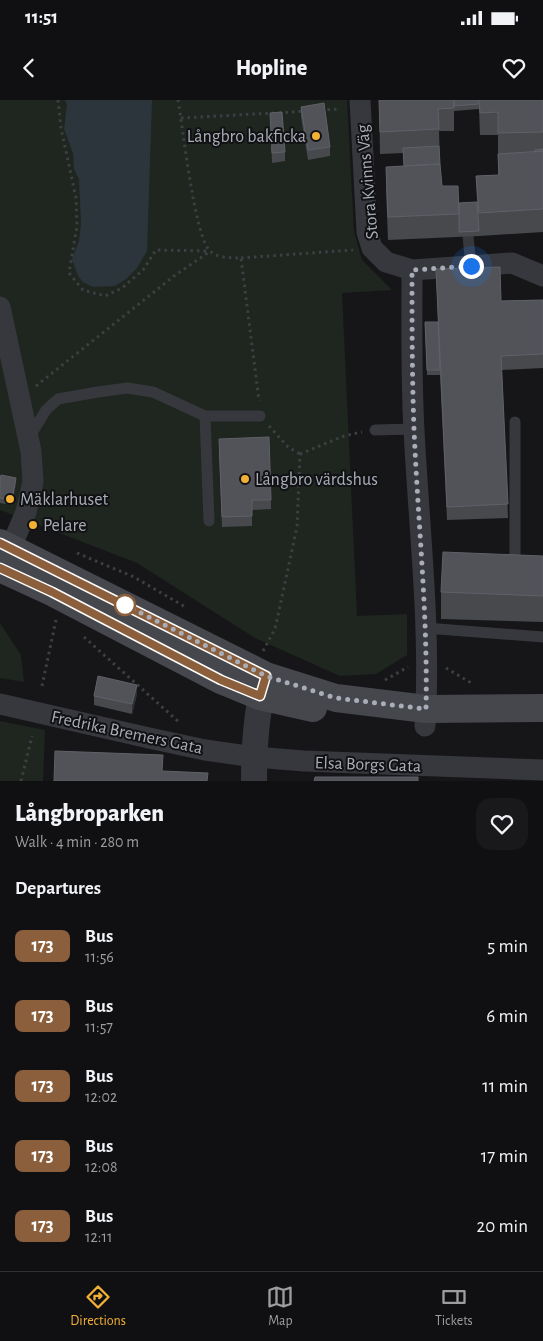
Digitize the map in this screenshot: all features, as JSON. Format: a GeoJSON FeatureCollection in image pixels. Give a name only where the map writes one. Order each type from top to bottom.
{"type":"FeatureCollection","features":[{"type":"Feature","properties":{"kind":"main road"},"geometry":{"type":"LineString","coordinates":[[3,557],[52,592],[221,680],[263,675],[336,714],[543,724]]}},
{"type":"Feature","properties":{"kind":"main road"},"geometry":{"type":"LineString","coordinates":[[426,718],[543,708]]}},
{"type":"Feature","properties":{"kind":"street","name":"Stora Kvinns Väg"},"geometry":{"type":"LineString","coordinates":[[360,104],[368,232],[372,248],[386,262],[412,270]]}},
{"type":"Feature","properties":{"kind":"street"},"geometry":{"type":"LineString","coordinates":[[426,718],[427,667],[425,628],[432,557],[414,429],[412,270],[512,263],[543,276]]}},
{"type":"Feature","properties":{"kind":"street"},"geometry":{"type":"LineString","coordinates":[[0,307],[31,450],[33,482],[26,512],[3,557]]}},
{"type":"Feature","properties":{"kind":"street"},"geometry":{"type":"LineString","coordinates":[[254,769],[263,675]]}},
{"type":"Feature","properties":{"kind":"street","name":"Fredrika Bremers Gata"},"geometry":{"type":"LineString","coordinates":[[0,704],[205,750],[254,769]]}},
{"type":"Feature","properties":{"kind":"street","name":"Elsa Borgs Gata"},"geometry":{"type":"LineString","coordinates":[[254,769],[304,761],[543,770]]}},
{"type":"Feature","properties":{"kind":"lane"},"geometry":{"type":"LineString","coordinates":[[468,236],[471,266]]}},
{"type":"Feature","properties":{"kind":"lane"},"geometry":{"type":"LineString","coordinates":[[28,439],[46,410],[58,399],[127,388],[153,392],[205,416],[260,416]]}},
{"type":"Feature","properties":{"kind":"lane"},"geometry":{"type":"LineString","coordinates":[[205,416],[209,522]]}},
{"type":"Feature","properties":{"kind":"lane"},"geometry":{"type":"LineString","coordinates":[[514,422],[515,558]]}},
{"type":"Feature","properties":{"kind":"lane"},"geometry":{"type":"LineString","coordinates":[[375,430],[414,429]]}},
{"type":"Feature","properties":{"kind":"lane"},"geometry":{"type":"LineString","coordinates":[[425,628],[543,638]]}},
{"type":"Feature","properties":{"kind":"path"},"geometry":{"type":"LineString","coordinates":[[58,100],[61,128],[76,198],[76,226],[69,273],[83,290],[105,296],[122,288],[143,270],[156,250],[210,252],[228,258],[241,258],[372,248]]}},
{"type":"Feature","properties":{"kind":"path"},"geometry":{"type":"LineString","coordinates":[[178,100],[196,212],[203,241],[210,252]]}},
{"type":"Feature","properties":{"kind":"path"},"geometry":{"type":"LineString","coordinates":[[321,110],[360,104]]}},
{"type":"Feature","properties":{"kind":"path"},"geometry":{"type":"LineString","coordinates":[[181,118],[311,111]]}},
{"type":"Feature","properties":{"kind":"path"},"geometry":{"type":"LineString","coordinates":[[19,400],[174,276],[210,252]]}},
{"type":"Feature","properties":{"kind":"path"},"geometry":{"type":"LineString","coordinates":[[241,258],[260,416],[288,447],[300,454]]}},
{"type":"Feature","properties":{"kind":"path"},"geometry":{"type":"LineString","coordinates":[[300,454],[344,436],[375,430]]}},
{"type":"Feature","properties":{"kind":"path"},"geometry":{"type":"LineString","coordinates":[[263,675],[276,629],[297,526],[300,454]]}},
{"type":"Feature","properties":{"kind":"path"},"geometry":{"type":"LineString","coordinates":[[69,550],[134,577],[192,611]]}},
{"type":"Feature","properties":{"kind":"path"},"geometry":{"type":"LineString","coordinates":[[42,686],[57,613]]}},
{"type":"Feature","properties":{"kind":"path"},"geometry":{"type":"LineString","coordinates":[[80,632],[180,724]]}},
{"type":"Feature","properties":{"kind":"path"},"geometry":{"type":"LineString","coordinates":[[255,648],[263,675]]}},
{"type":"Feature","properties":{"kind":"path"},"geometry":{"type":"LineString","coordinates":[[378,684],[406,667]]}},
{"type":"Feature","properties":{"kind":"path"},"geometry":{"type":"LineString","coordinates":[[21,781],[32,736]]}},
{"type":"Feature","properties":{"kind":"shaded area"},"geometry":{"type":"Polygon","coordinates":[[[0,100],[347,100],[354,231],[362,260],[392,290],[342,293],[357,616],[407,614],[407,655],[376,674],[340,676],[255,638],[137,563],[0,510],[0,100]]]}},
{"type":"Feature","properties":{"kind":"shaded area"},"geometry":{"type":"Polygon","coordinates":[[[65,100],[152,100],[147,251],[137,268],[126,279],[115,286],[93,287],[83,282],[78,276],[72,259],[79,241],[81,223],[79,179],[74,169],[73,153],[64,129],[67,105],[65,100]]]}},
{"type":"Feature","properties":{"kind":"shaded area"},"geometry":{"type":"Polygon","coordinates":[[[0,623],[21,655],[24,682],[0,678],[0,623]]]}},
{"type":"Feature","properties":{"kind":"shaded area"},"geometry":{"type":"Polygon","coordinates":[[[0,721],[45,730],[43,781],[0,781],[0,721]]]}},
{"type":"Feature","properties":{"kind":"building"},"geometry":{"type":"Polygon","coordinates":[[[379,100],[454,100],[454,108],[438,109],[439,129],[380,132],[379,100]]]}},
{"type":"Feature","properties":{"kind":"building"},"geometry":{"type":"Polygon","coordinates":[[[454,100],[478,100],[478,104],[454,106],[454,100]]]}},
{"type":"Feature","properties":{"kind":"building"},"geometry":{"type":"Polygon","coordinates":[[[479,100],[543,100],[543,132],[498,133],[498,112],[480,113],[479,100]]]}},
{"type":"Feature","properties":{"kind":"building","name":"Långbro bakficka"},"geometry":{"type":"Polygon","coordinates":[[[324,103],[330,147],[308,150],[301,107],[324,103]]]}},
{"type":"Feature","properties":{"kind":"building"},"geometry":{"type":"Polygon","coordinates":[[[282,112],[285,152],[272,153],[270,113],[282,112]]]}},
{"type":"Feature","properties":{"kind":"building"},"geometry":{"type":"Polygon","coordinates":[[[439,146],[440,164],[404,166],[403,148],[439,146]]]}},
{"type":"Feature","properties":{"kind":"building"},"geometry":{"type":"Polygon","coordinates":[[[543,149],[543,151],[535,152],[535,150],[543,149]]]}},
{"type":"Feature","properties":{"kind":"building"},"geometry":{"type":"Polygon","coordinates":[[[543,151],[543,209],[479,213],[476,176],[499,175],[498,154],[543,151]]]}},
{"type":"Feature","properties":{"kind":"building"},"geometry":{"type":"Polygon","coordinates":[[[440,164],[442,186],[458,186],[459,214],[388,217],[386,167],[440,164]]]}},
{"type":"Feature","properties":{"kind":"building"},"geometry":{"type":"Polygon","coordinates":[[[477,202],[479,231],[459,232],[459,203],[477,202]]]}},
{"type":"Feature","properties":{"kind":"building"},"geometry":{"type":"Polygon","coordinates":[[[500,267],[501,301],[543,300],[543,354],[501,356],[508,504],[447,507],[436,269],[500,267]]]}},
{"type":"Feature","properties":{"kind":"building"},"geometry":{"type":"Polygon","coordinates":[[[425,322],[438,322],[440,370],[427,370],[425,322]]]}},
{"type":"Feature","properties":{"kind":"building","name":"Långbro värdshus"},"geometry":{"type":"Polygon","coordinates":[[[269,437],[271,500],[252,500],[252,516],[222,517],[219,439],[269,437]]]}},
{"type":"Feature","properties":{"kind":"building"},"geometry":{"type":"Polygon","coordinates":[[[1,475],[16,478],[12,500],[0,498],[1,475]]]}},
{"type":"Feature","properties":{"kind":"building"},"geometry":{"type":"Polygon","coordinates":[[[443,552],[543,556],[543,596],[441,592],[443,552]]]}},
{"type":"Feature","properties":{"kind":"building"},"geometry":{"type":"Polygon","coordinates":[[[98,676],[137,685],[132,704],[94,696],[98,676]]]}},
{"type":"Feature","properties":{"kind":"building"},"geometry":{"type":"Polygon","coordinates":[[[55,751],[163,755],[162,771],[208,773],[207,781],[54,781],[55,751]]]}},
{"type":"Feature","properties":{"kind":"building"},"geometry":{"type":"Polygon","coordinates":[[[315,777],[418,777],[418,781],[314,781],[315,777]]]}},
{"type":"Feature","properties":{"kind":"bus line","name":"173"},"geometry":{"type":"LineString","coordinates":[[0,543],[266,676],[260,696],[221,680],[52,592],[0,568]]}},
{"type":"Feature","properties":{"kind":"place","name":"Långbro bakficka"},"geometry":{"type":"Point","coordinates":[316,136]}},
{"type":"Feature","properties":{"kind":"place","name":"Långbro värdshus"},"geometry":{"type":"Point","coordinates":[245,479]}},
{"type":"Feature","properties":{"kind":"place","name":"Mäklarhuset"},"geometry":{"type":"Point","coordinates":[10,499]}},
{"type":"Feature","properties":{"kind":"place","name":"Pelare"},"geometry":{"type":"Point","coordinates":[33,525]}},
{"type":"Feature","properties":{"kind":"route"},"geometry":{"type":"LineString","coordinates":[[125,605],[266,676],[336,698],[426,709],[427,667],[423,557],[414,429],[412,270],[471,266]]}}]}
